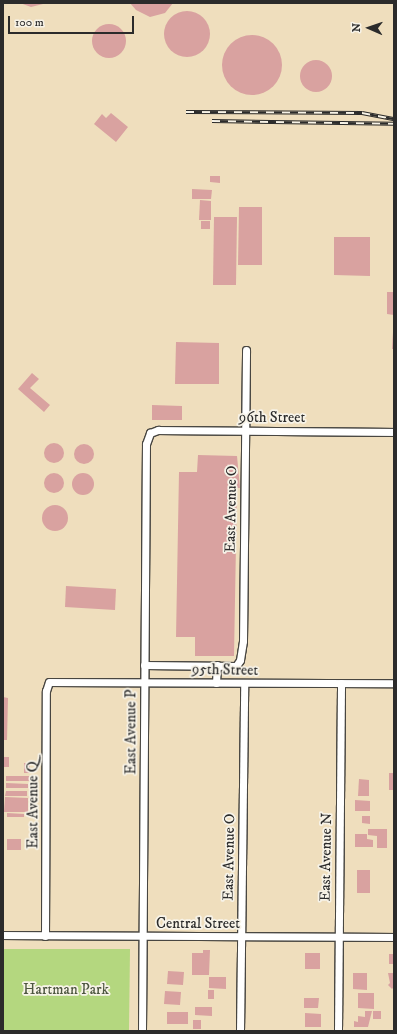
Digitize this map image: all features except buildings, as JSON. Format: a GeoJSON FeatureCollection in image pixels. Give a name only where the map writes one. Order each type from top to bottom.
{"type":"FeatureCollection","features":[{"type":"Feature","properties":{"kind":"street","name":"East Avenue O"},"geometry":{"type":"LineString","coordinates":[[217,665],[236,666],[240,660],[243,641],[246,350]]}},
{"type":"Feature","properties":{"kind":"street","name":"96th Street"},"geometry":{"type":"LineString","coordinates":[[150,433],[158,430],[394,432]]}},
{"type":"Feature","properties":{"kind":"street","name":"East Avenue P"},"geometry":{"type":"LineString","coordinates":[[142,1031],[146,444],[150,433]]}},
{"type":"Feature","properties":{"kind":"street"},"geometry":{"type":"LineString","coordinates":[[144,665],[217,665],[216,683]]}},
{"type":"Feature","properties":{"kind":"street","name":"95th Street"},"geometry":{"type":"LineString","coordinates":[[56,681],[144,681],[244,684],[394,683]]}},
{"type":"Feature","properties":{"kind":"street","name":"East Avenue Q"},"geometry":{"type":"LineString","coordinates":[[45,936],[46,691],[49,682],[56,681]]}},
{"type":"Feature","properties":{"kind":"street","name":"East Avenue N"},"geometry":{"type":"LineString","coordinates":[[338,1031],[341,683]]}},
{"type":"Feature","properties":{"kind":"street","name":"East Avenue O"},"geometry":{"type":"LineString","coordinates":[[240,1031],[244,684]]}},
{"type":"Feature","properties":{"kind":"street","name":"Central Street"},"geometry":{"type":"LineString","coordinates":[[3,935],[142,937],[394,937]]}},
{"type":"Feature","properties":{"kind":"green space","name":"Hartman Park"},"geometry":{"type":"Polygon","coordinates":[[[3,949],[130,949],[129,1031],[3,1031],[3,949]]]}},
{"type":"Feature","properties":{"kind":"railway"},"geometry":{"type":"LineString","coordinates":[[186,112],[362,113],[394,119]]}},
{"type":"Feature","properties":{"kind":"railway"},"geometry":{"type":"LineString","coordinates":[[212,121],[394,124]]}}]}
